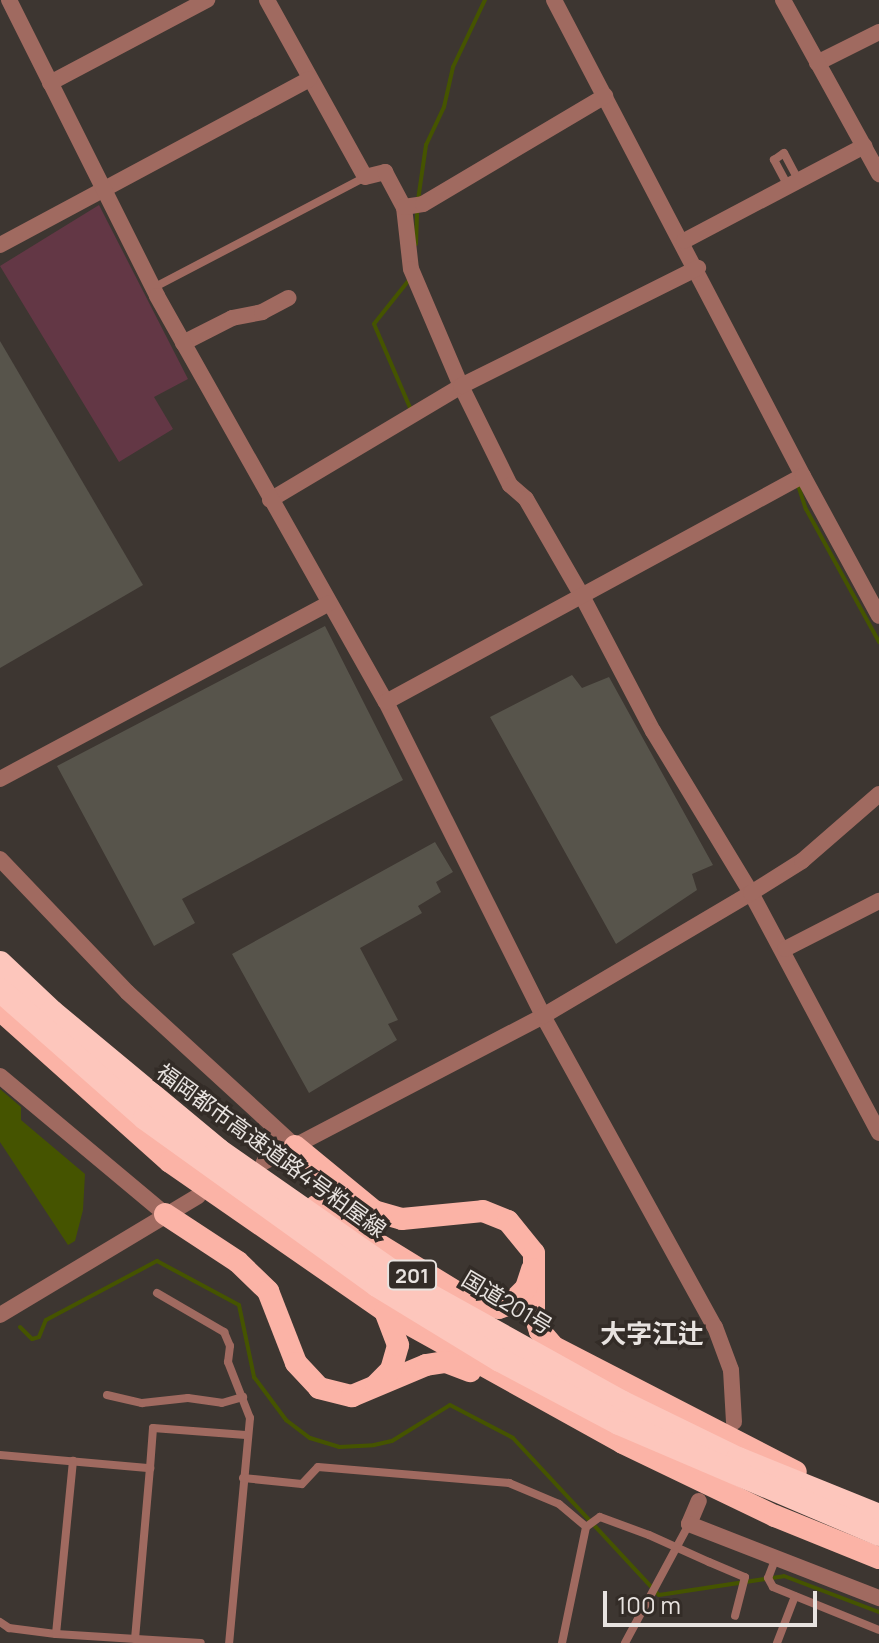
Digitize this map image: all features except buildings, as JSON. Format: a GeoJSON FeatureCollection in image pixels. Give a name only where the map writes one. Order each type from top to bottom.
{"type":"FeatureCollection","features":[{"type":"Feature","properties":{"kind":"highway","name":"国道201号"},"geometry":{"type":"LineString","coordinates":[[0,956],[198,1128],[267,1170],[437,1292],[624,1399],[879,1507]]}},
{"type":"Feature","properties":{"kind":"highway","name":"福岡都市高速道路4号粕屋線"},"geometry":{"type":"LineString","coordinates":[[0,963],[206,1141],[416,1288],[621,1402],[738,1459],[879,1516]]}},
{"type":"Feature","properties":{"kind":"highway","name":"福岡都市高速道路4号粕屋線"},"geometry":{"type":"LineString","coordinates":[[0,990],[145,1118],[377,1285],[500,1360],[619,1423],[879,1534]]}},
{"type":"Feature","properties":{"kind":"highway","name":"201"},"geometry":{"type":"LineString","coordinates":[[0,1010],[170,1162],[385,1311],[623,1443],[775,1516],[879,1558]]}},
{"type":"Feature","properties":{"kind":"highway"},"geometry":{"type":"LineString","coordinates":[[295,1146],[374,1211],[402,1219],[483,1211],[498,1215],[527,1241],[534,1264],[534,1313],[540,1331],[554,1347],[805,1477]]}},
{"type":"Feature","properties":{"kind":"highway"},"geometry":{"type":"LineString","coordinates":[[267,1170],[474,1303],[499,1308],[510,1304],[526,1288],[534,1264]]}},
{"type":"Feature","properties":{"kind":"highway"},"geometry":{"type":"LineString","coordinates":[[165,1214],[238,1262],[268,1291],[296,1363],[319,1388],[337,1395],[370,1392],[416,1367],[446,1362],[559,1418],[623,1443]]}},
{"type":"Feature","properties":{"kind":"highway"},"geometry":{"type":"LineString","coordinates":[[370,1392],[397,1357],[398,1345],[385,1311]]}},
{"type":"Feature","properties":{"kind":"street"},"geometry":{"type":"LineString","coordinates":[[9,0],[153,288],[386,702],[543,1016],[715,1327],[731,1370],[734,1422]]}},
{"type":"Feature","properties":{"kind":"street"},"geometry":{"type":"LineString","coordinates":[[50,83],[207,0]]}},
{"type":"Feature","properties":{"kind":"street"},"geometry":{"type":"LineString","coordinates":[[267,0],[365,177],[385,172],[404,207],[411,269],[461,386],[510,485],[526,499],[582,596],[653,731],[785,949],[879,1133]]}},
{"type":"Feature","properties":{"kind":"street"},"geometry":{"type":"LineString","coordinates":[[554,0],[684,241],[803,476],[879,616]]}},
{"type":"Feature","properties":{"kind":"street"},"geometry":{"type":"LineString","coordinates":[[783,0],[879,174]]}},
{"type":"Feature","properties":{"kind":"street"},"geometry":{"type":"LineString","coordinates":[[817,63],[879,32]]}},
{"type":"Feature","properties":{"kind":"street"},"geometry":{"type":"LineString","coordinates":[[0,245],[309,79]]}},
{"type":"Feature","properties":{"kind":"street"},"geometry":{"type":"LineString","coordinates":[[404,207],[423,204],[605,96]]}},
{"type":"Feature","properties":{"kind":"street"},"geometry":{"type":"LineString","coordinates":[[684,241],[864,146]]}},
{"type":"Feature","properties":{"kind":"street"},"geometry":{"type":"LineString","coordinates":[[270,500],[461,386],[698,268]]}},
{"type":"Feature","properties":{"kind":"street"},"geometry":{"type":"LineString","coordinates":[[183,343],[232,318],[262,312],[288,298]]}},
{"type":"Feature","properties":{"kind":"street"},"geometry":{"type":"LineString","coordinates":[[386,702],[803,476]]}},
{"type":"Feature","properties":{"kind":"street"},"geometry":{"type":"LineString","coordinates":[[0,779],[329,603]]}},
{"type":"Feature","properties":{"kind":"street"},"geometry":{"type":"LineString","coordinates":[[267,1170],[295,1146],[543,1016],[751,893],[802,861],[879,794]]}},
{"type":"Feature","properties":{"kind":"street"},"geometry":{"type":"LineString","coordinates":[[0,859],[127,992],[295,1146]]}},
{"type":"Feature","properties":{"kind":"street"},"geometry":{"type":"LineString","coordinates":[[785,949],[879,901]]}},
{"type":"Feature","properties":{"kind":"street"},"geometry":{"type":"LineString","coordinates":[[0,1076],[165,1214]]}},
{"type":"Feature","properties":{"kind":"street"},"geometry":{"type":"LineString","coordinates":[[0,1315],[198,1196]]}},
{"type":"Feature","properties":{"kind":"street"},"geometry":{"type":"LineString","coordinates":[[699,1501],[689,1524],[879,1598]]}},
{"type":"Feature","properties":{"kind":"lane"},"geometry":{"type":"LineString","coordinates":[[153,288],[365,177]]}},
{"type":"Feature","properties":{"kind":"lane"},"geometry":{"type":"LineString","coordinates":[[157,1293],[224,1332],[230,1346],[228,1362],[250,1418],[246,1435],[229,1643]]}},
{"type":"Feature","properties":{"kind":"lane"},"geometry":{"type":"LineString","coordinates":[[107,1395],[142,1403],[188,1398],[222,1403],[243,1397]]}},
{"type":"Feature","properties":{"kind":"lane"},"geometry":{"type":"LineString","coordinates":[[135,1639],[153,1428],[246,1435]]}},
{"type":"Feature","properties":{"kind":"lane"},"geometry":{"type":"LineString","coordinates":[[0,1455],[150,1468]]}},
{"type":"Feature","properties":{"kind":"lane"},"geometry":{"type":"LineString","coordinates":[[56,1634],[73,1461]]}},
{"type":"Feature","properties":{"kind":"lane"},"geometry":{"type":"LineString","coordinates":[[243,1478],[302,1484],[318,1467],[509,1483],[559,1504],[586,1527]]}},
{"type":"Feature","properties":{"kind":"lane"},"geometry":{"type":"LineString","coordinates":[[562,1643],[586,1527],[600,1517],[745,1577],[735,1616]]}},
{"type":"Feature","properties":{"kind":"lane"},"geometry":{"type":"LineString","coordinates":[[625,1643],[689,1524]]}},
{"type":"Feature","properties":{"kind":"lane"},"geometry":{"type":"LineString","coordinates":[[775,1560],[768,1578],[773,1587],[879,1630]]}},
{"type":"Feature","properties":{"kind":"lane"},"geometry":{"type":"LineString","coordinates":[[777,1643],[795,1596]]}},
{"type":"Feature","properties":{"kind":"lane"},"geometry":{"type":"LineString","coordinates":[[0,1622],[9,1628],[56,1634],[201,1643]]}},
{"type":"Feature","properties":{"kind":"shaded area"},"geometry":{"type":"Polygon","coordinates":[[[99,205],[188,379],[154,397],[173,429],[119,462],[0,266],[99,205]]]}},
{"type":"Feature","properties":{"kind":"shaded area"},"geometry":{"type":"Polygon","coordinates":[[[0,1089],[21,1107],[21,1120],[85,1174],[83,1210],[75,1241],[68,1245],[0,1142],[0,1089]]]}},
{"type":"Feature","properties":{"kind":"waterway"},"geometry":{"type":"LineString","coordinates":[[418,200],[426,145],[444,107],[453,67],[485,0]]}},
{"type":"Feature","properties":{"kind":"waterway"},"geometry":{"type":"LineString","coordinates":[[416,244],[417,209]]}},
{"type":"Feature","properties":{"kind":"waterway"},"geometry":{"type":"LineString","coordinates":[[409,280],[374,324],[411,410]]}},
{"type":"Feature","properties":{"kind":"waterway"},"geometry":{"type":"LineString","coordinates":[[798,485],[806,509],[879,642]]}},
{"type":"Feature","properties":{"kind":"waterway"},"geometry":{"type":"LineString","coordinates":[[20,1327],[32,1339],[39,1337],[46,1320],[157,1261],[239,1305],[254,1377],[286,1420],[310,1438],[339,1447],[392,1441],[450,1405],[513,1438],[659,1595],[784,1576],[879,1612]]}},
{"type":"Feature","properties":{"kind":"district","name":"大字江辻"},"geometry":{"type":"Point","coordinates":[652,1334]}}]}
